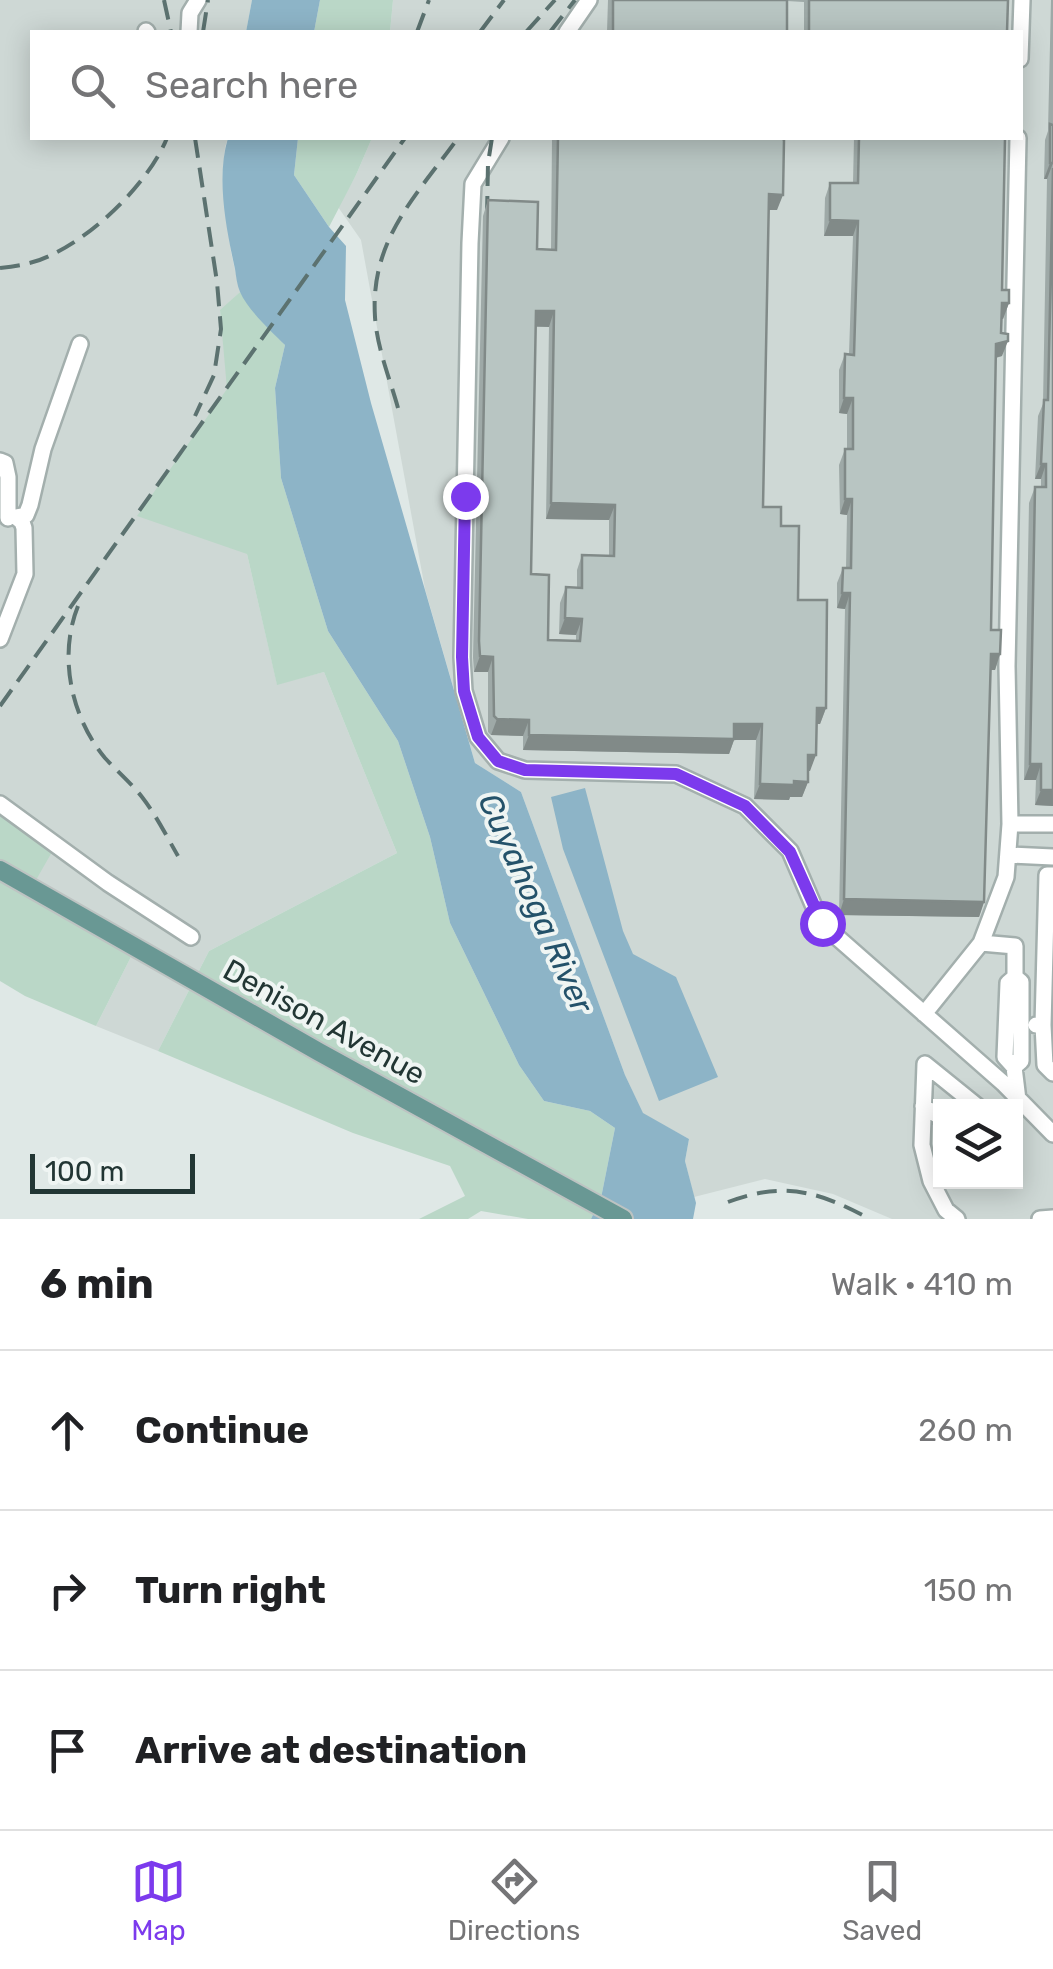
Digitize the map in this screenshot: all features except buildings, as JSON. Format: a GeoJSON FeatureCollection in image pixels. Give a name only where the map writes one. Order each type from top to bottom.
{"type":"FeatureCollection","features":[{"type":"Feature","properties":{"kind":"main road","name":"Denison Avenue"},"geometry":{"type":"LineString","coordinates":[[0,870],[319,1052],[624,1219]]}},
{"type":"Feature","properties":{"kind":"street"},"geometry":{"type":"LineString","coordinates":[[189,30],[190,13],[198,0]]}},
{"type":"Feature","properties":{"kind":"street"},"geometry":{"type":"LineString","coordinates":[[567,30],[589,0]]}},
{"type":"Feature","properties":{"kind":"street"},"geometry":{"type":"LineString","coordinates":[[1021,30],[1022,0]]}},
{"type":"Feature","properties":{"kind":"street"},"geometry":{"type":"LineString","coordinates":[[500,140],[473,184],[470,243],[462,657],[464,691],[478,737],[498,761],[525,770],[676,774],[745,806],[790,852],[822,923],[1003,1083],[1012,1099]]}},
{"type":"Feature","properties":{"kind":"street"},"geometry":{"type":"LineString","coordinates":[[924,1014],[981,942],[1006,877],[1010,824],[1007,666],[1018,140]]}},
{"type":"Feature","properties":{"kind":"street"},"geometry":{"type":"LineString","coordinates":[[8,518],[26,515],[42,449],[80,344]]}},
{"type":"Feature","properties":{"kind":"street"},"geometry":{"type":"LineString","coordinates":[[0,461],[5,462],[8,477],[8,518]]}},
{"type":"Feature","properties":{"kind":"street"},"geometry":{"type":"LineString","coordinates":[[0,639],[25,574],[24,528],[22,522],[8,518]]}},
{"type":"Feature","properties":{"kind":"street"},"geometry":{"type":"LineString","coordinates":[[0,804],[191,938]]}},
{"type":"Feature","properties":{"kind":"street"},"geometry":{"type":"LineString","coordinates":[[1010,824],[1053,824]]}},
{"type":"Feature","properties":{"kind":"street"},"geometry":{"type":"LineString","coordinates":[[1008,856],[1053,857]]}},
{"type":"Feature","properties":{"kind":"street"},"geometry":{"type":"LineString","coordinates":[[1053,875],[1047,875],[1049,961],[1042,1025],[1045,1065],[1053,1073]]}},
{"type":"Feature","properties":{"kind":"street"},"geometry":{"type":"LineString","coordinates":[[981,942],[1016,946],[1014,977],[1008,983],[1006,1057],[1014,1067],[1014,1099]]}},
{"type":"Feature","properties":{"kind":"street"},"geometry":{"type":"LineString","coordinates":[[1014,977],[1021,982],[1022,1025],[1021,1061],[1014,1067]]}},
{"type":"Feature","properties":{"kind":"street"},"geometry":{"type":"LineString","coordinates":[[1022,1025],[1042,1025]]}},
{"type":"Feature","properties":{"kind":"street"},"geometry":{"type":"LineString","coordinates":[[933,1169],[922,1145],[926,1064],[968,1099]]}},
{"type":"Feature","properties":{"kind":"street"},"geometry":{"type":"LineString","coordinates":[[923,1106],[933,1112]]}},
{"type":"Feature","properties":{"kind":"street"},"geometry":{"type":"LineString","coordinates":[[1023,1110],[1053,1134]]}},
{"type":"Feature","properties":{"kind":"street"},"geometry":{"type":"LineString","coordinates":[[940,1189],[946,1210],[957,1219]]}},
{"type":"Feature","properties":{"kind":"street"},"geometry":{"type":"LineString","coordinates":[[1040,1219],[1053,1218]]}},
{"type":"Feature","properties":{"kind":"shaded area"},"geometry":{"type":"Polygon","coordinates":[[[0,0],[252,0],[246,30],[30,30],[30,140],[227,140],[223,189],[240,292],[220,311],[247,554],[277,684],[324,672],[397,853],[209,951],[158,1051],[96,1026],[136,947],[32,888],[0,811],[0,0]]]}},
{"type":"Feature","properties":{"kind":"shaded area"},"geometry":{"type":"Polygon","coordinates":[[[393,0],[1053,0],[1053,1219],[892,1219],[833,1194],[765,1179],[694,1197],[685,1161],[689,1139],[643,1114],[625,1075],[521,792],[475,763],[425,589],[361,240],[338,207],[371,140],[1023,140],[1023,30],[390,30],[393,0]]]}},
{"type":"Feature","properties":{"kind":"green space"},"geometry":{"type":"Polygon","coordinates":[[[320,0],[393,0],[390,30],[314,30],[320,0]]]}},
{"type":"Feature","properties":{"kind":"green space"},"geometry":{"type":"Polygon","coordinates":[[[298,140],[371,140],[329,227],[294,175],[298,140]]]}},
{"type":"Feature","properties":{"kind":"green space"},"geometry":{"type":"Polygon","coordinates":[[[240,292],[285,345],[275,388],[281,478],[328,631],[398,741],[430,837],[450,923],[519,1065],[544,1101],[590,1111],[615,1128],[601,1198],[591,1219],[528,1219],[481,1211],[468,1219],[419,1219],[465,1196],[450,1166],[353,1133],[158,1051],[209,951],[397,853],[324,672],[277,685],[247,554],[137,516],[227,389],[220,310],[240,292]]]}},
{"type":"Feature","properties":{"kind":"green space"},"geometry":{"type":"Polygon","coordinates":[[[0,811],[56,845],[32,887],[136,947],[96,1026],[0,981],[0,811]]]}},
{"type":"Feature","properties":{"kind":"water"},"geometry":{"type":"Polygon","coordinates":[[[252,0],[320,0],[314,30],[246,30],[252,0]]]}},
{"type":"Feature","properties":{"kind":"water","name":"Cuyahoga River"},"geometry":{"type":"Polygon","coordinates":[[[227,140],[298,140],[294,175],[346,246],[345,300],[475,763],[521,792],[625,1075],[643,1113],[689,1139],[685,1161],[696,1203],[693,1219],[591,1219],[601,1198],[615,1128],[590,1111],[544,1101],[519,1065],[450,923],[430,837],[398,741],[328,631],[281,478],[275,388],[285,345],[254,313],[238,286],[224,203],[227,140]]]}},
{"type":"Feature","properties":{"kind":"water"},"geometry":{"type":"Polygon","coordinates":[[[585,788],[623,931],[633,954],[676,977],[718,1077],[659,1101],[563,849],[551,797],[585,788]]]}},
{"type":"Feature","properties":{"kind":"railway"},"geometry":{"type":"LineString","coordinates":[[164,0],[171,30]]}},
{"type":"Feature","properties":{"kind":"railway"},"geometry":{"type":"LineString","coordinates":[[203,30],[208,0]]}},
{"type":"Feature","properties":{"kind":"railway"},"geometry":{"type":"LineString","coordinates":[[418,30],[429,0]]}},
{"type":"Feature","properties":{"kind":"railway"},"geometry":{"type":"LineString","coordinates":[[482,30],[504,0]]}},
{"type":"Feature","properties":{"kind":"railway"},"geometry":{"type":"LineString","coordinates":[[528,30],[555,0]]}},
{"type":"Feature","properties":{"kind":"railway"},"geometry":{"type":"LineString","coordinates":[[552,30],[575,0]]}},
{"type":"Feature","properties":{"kind":"railway"},"geometry":{"type":"LineString","coordinates":[[0,268],[40,260],[70,245],[104,220],[135,189],[166,140]]}},
{"type":"Feature","properties":{"kind":"railway"},"geometry":{"type":"LineString","coordinates":[[195,140],[221,329],[214,375],[195,416]]}},
{"type":"Feature","properties":{"kind":"railway"},"geometry":{"type":"LineString","coordinates":[[0,706],[404,140]]}},
{"type":"Feature","properties":{"kind":"railway"},"geometry":{"type":"LineString","coordinates":[[398,408],[376,329],[375,290],[380,265],[399,220],[457,140]]}},
{"type":"Feature","properties":{"kind":"railway"},"geometry":{"type":"LineString","coordinates":[[487,216],[492,140]]}},
{"type":"Feature","properties":{"kind":"railway"},"geometry":{"type":"LineString","coordinates":[[78,606],[69,645],[76,705],[93,742],[147,804],[178,856]]}},
{"type":"Feature","properties":{"kind":"railway"},"geometry":{"type":"LineString","coordinates":[[728,1202],[766,1192],[800,1192],[870,1219]]}},
{"type":"Feature","properties":{"kind":"route"},"geometry":{"type":"LineString","coordinates":[[465,496],[464,691],[478,737],[498,761],[525,770],[676,774],[745,806],[790,852],[822,923]]}}]}
